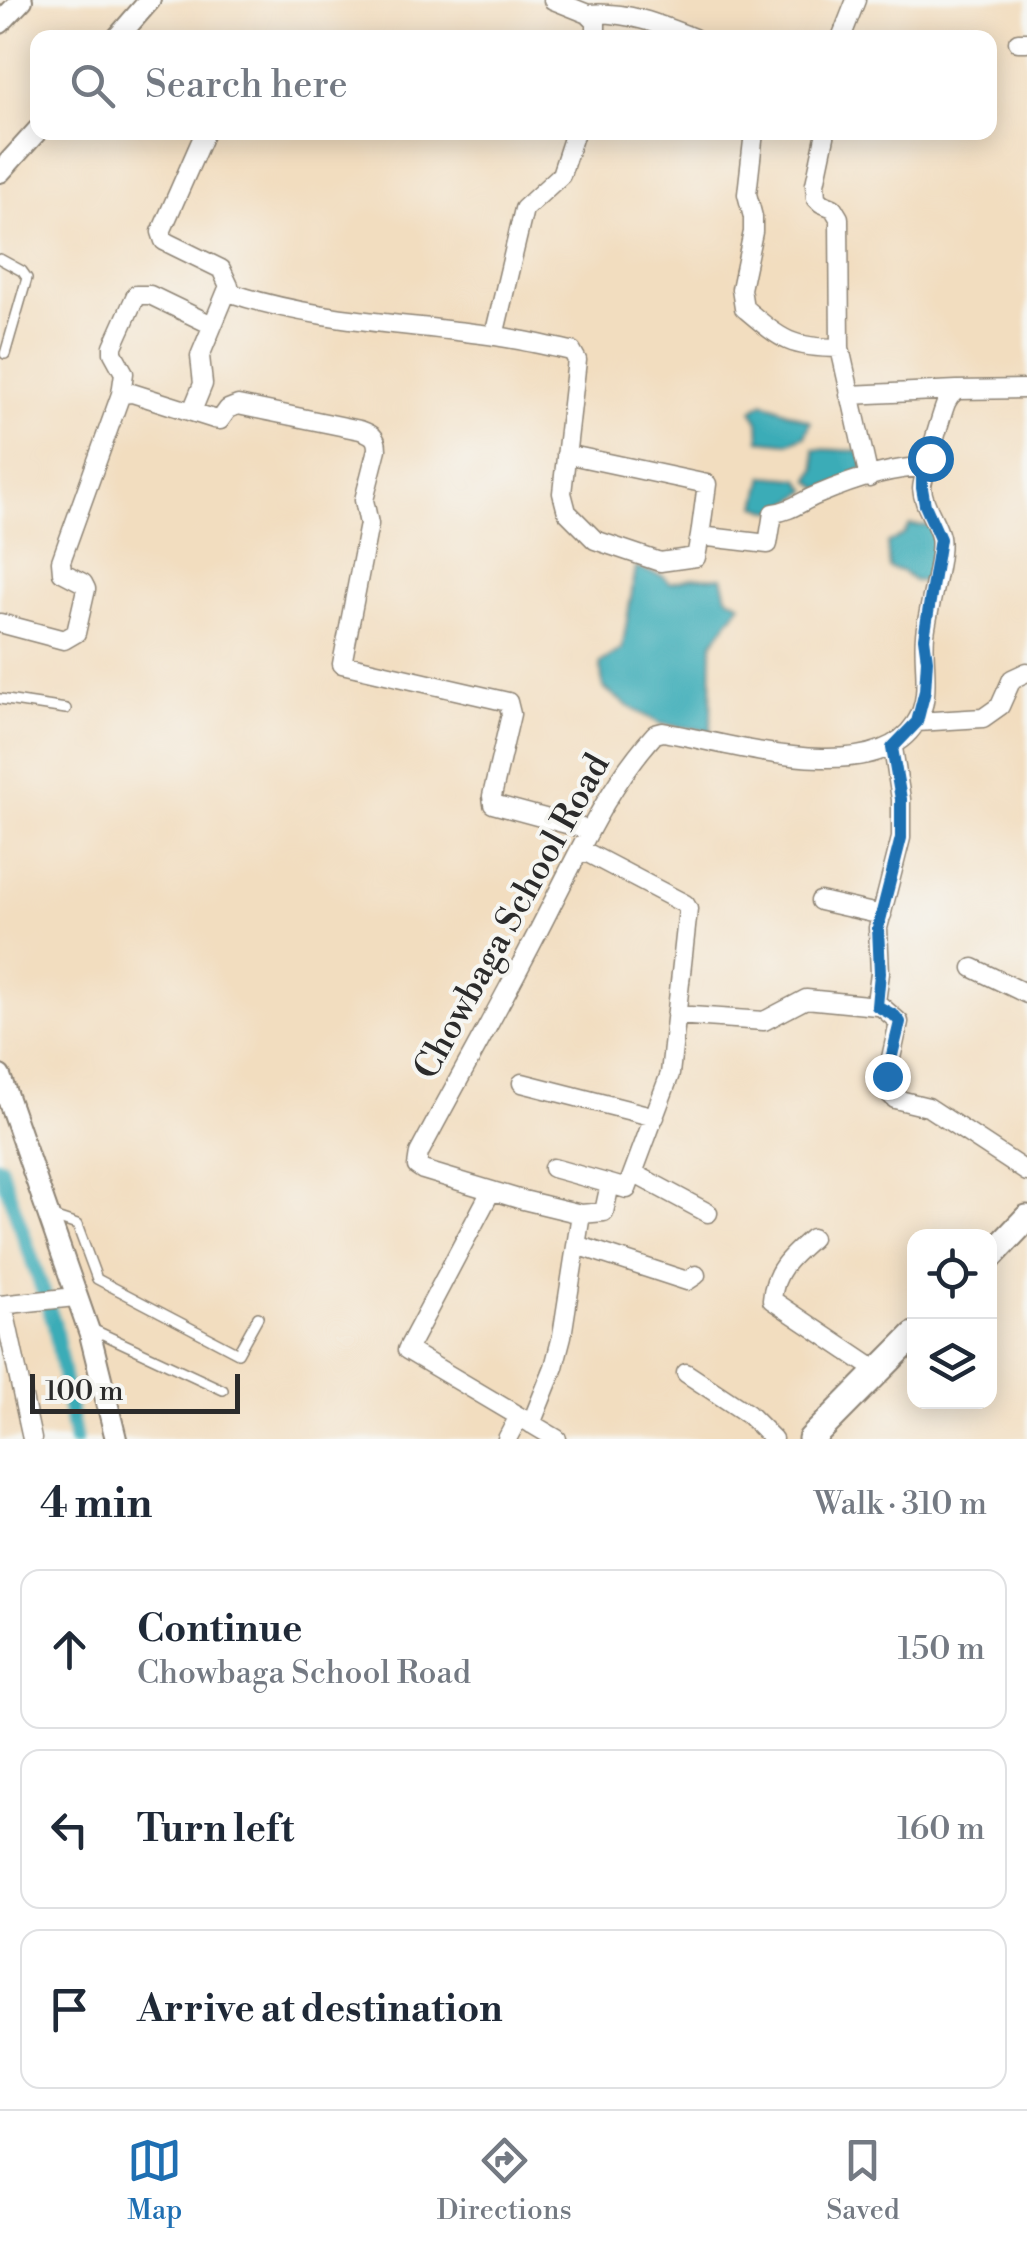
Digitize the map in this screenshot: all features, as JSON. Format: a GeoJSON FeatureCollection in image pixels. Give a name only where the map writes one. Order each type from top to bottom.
{"type":"FeatureCollection","features":[{"type":"Feature","properties":{"kind":"main road"},"geometry":{"type":"LineString","coordinates":[[997,1250],[1027,1218]]}},
{"type":"Feature","properties":{"kind":"main road"},"geometry":{"type":"LineString","coordinates":[[811,1439],[907,1342]]}},
{"type":"Feature","properties":{"kind":"street"},"geometry":{"type":"LineString","coordinates":[[0,23],[22,0]]}},
{"type":"Feature","properties":{"kind":"street"},"geometry":{"type":"LineString","coordinates":[[126,30],[150,0]]}},
{"type":"Feature","properties":{"kind":"street"},"geometry":{"type":"LineString","coordinates":[[843,30],[856,0]]}},
{"type":"Feature","properties":{"kind":"street"},"geometry":{"type":"LineString","coordinates":[[558,1],[588,14],[596,22],[596,30]]}},
{"type":"Feature","properties":{"kind":"street"},"geometry":{"type":"LineString","coordinates":[[588,14],[609,12],[637,17],[672,30]]}},
{"type":"Feature","properties":{"kind":"street"},"geometry":{"type":"LineString","coordinates":[[0,172],[30,139]]}},
{"type":"Feature","properties":{"kind":"street"},"geometry":{"type":"LineString","coordinates":[[192,411],[203,384],[200,356],[228,292],[227,278],[221,269],[161,238],[202,140]]}},
{"type":"Feature","properties":{"kind":"street"},"geometry":{"type":"LineString","coordinates":[[494,336],[524,209],[561,175],[572,140]]}},
{"type":"Feature","properties":{"kind":"street"},"geometry":{"type":"LineString","coordinates":[[753,140],[746,194],[753,216],[741,290],[744,308],[791,344],[840,348]]}},
{"type":"Feature","properties":{"kind":"street"},"geometry":{"type":"LineString","coordinates":[[824,140],[816,198],[833,208],[839,218],[840,348],[870,478]]}},
{"type":"Feature","properties":{"kind":"street"},"geometry":{"type":"LineString","coordinates":[[228,292],[317,316],[494,336],[572,351],[576,354],[562,493],[567,512],[595,540],[660,562],[696,558],[707,484],[566,454]]}},
{"type":"Feature","properties":{"kind":"street"},"geometry":{"type":"LineString","coordinates":[[0,623],[64,640],[76,634],[86,590],[83,583],[62,572],[61,561],[121,394],[124,372],[113,346],[136,295],[150,294],[212,325]]}},
{"type":"Feature","properties":{"kind":"street"},"geometry":{"type":"LineString","coordinates":[[850,395],[1027,389]]}},
{"type":"Feature","properties":{"kind":"street"},"geometry":{"type":"LineString","coordinates":[[877,1006],[880,960],[876,940],[901,838],[901,799],[892,748],[917,722],[927,672],[924,638],[940,550],[940,539],[922,488],[945,406],[958,390]]}},
{"type":"Feature","properties":{"kind":"street"},"geometry":{"type":"LineString","coordinates":[[121,394],[132,393],[220,420],[228,409],[238,405],[372,434],[377,448],[364,500],[369,524],[342,664],[508,702],[512,714],[493,804],[589,830]]}},
{"type":"Feature","properties":{"kind":"street"},"geometry":{"type":"LineString","coordinates":[[700,536],[768,544],[773,513],[792,510],[818,494],[890,471],[926,468]]}},
{"type":"Feature","properties":{"kind":"street"},"geometry":{"type":"LineString","coordinates":[[917,722],[983,718],[1000,706],[1012,679],[1027,672]]}},
{"type":"Feature","properties":{"kind":"street","name":"Chowbaga School Road"},"geometry":{"type":"LineString","coordinates":[[580,1214],[423,1170],[416,1160],[589,830],[623,773],[659,732],[812,758],[857,756],[892,748]]}},
{"type":"Feature","properties":{"kind":"street"},"geometry":{"type":"LineString","coordinates":[[553,1168],[627,1190],[670,1074],[688,909],[580,850]]}},
{"type":"Feature","properties":{"kind":"street"},"geometry":{"type":"LineString","coordinates":[[820,901],[882,915]]}},
{"type":"Feature","properties":{"kind":"street"},"geometry":{"type":"LineString","coordinates":[[974,968],[1027,994]]}},
{"type":"Feature","properties":{"kind":"street"},"geometry":{"type":"LineString","coordinates":[[676,1015],[764,1021],[806,999],[877,1006],[900,1022],[887,1092],[895,1099],[928,1106],[1027,1172]]}},
{"type":"Feature","properties":{"kind":"street"},"geometry":{"type":"LineString","coordinates":[[0,1076],[47,1215],[67,1298],[87,1327],[116,1439]]}},
{"type":"Feature","properties":{"kind":"street"},"geometry":{"type":"LineString","coordinates":[[522,1082],[655,1116]]}},
{"type":"Feature","properties":{"kind":"street"},"geometry":{"type":"LineString","coordinates":[[635,1174],[708,1213]]}},
{"type":"Feature","properties":{"kind":"street"},"geometry":{"type":"LineString","coordinates":[[507,1439],[524,1421],[554,1367],[580,1214],[604,1212],[610,1184]]}},
{"type":"Feature","properties":{"kind":"street"},"geometry":{"type":"LineString","coordinates":[[490,1191],[407,1350],[556,1439]]}},
{"type":"Feature","properties":{"kind":"street"},"geometry":{"type":"LineString","coordinates":[[812,1238],[778,1270],[772,1300],[879,1372]]}},
{"type":"Feature","properties":{"kind":"street"},"geometry":{"type":"LineString","coordinates":[[577,1245],[687,1282],[696,1275]]}},
{"type":"Feature","properties":{"kind":"street"},"geometry":{"type":"LineString","coordinates":[[32,1439],[5,1305],[67,1298]]}},
{"type":"Feature","properties":{"kind":"street"},"geometry":{"type":"LineString","coordinates":[[686,1373],[748,1414],[773,1439]]}},
{"type":"Feature","properties":{"kind":"lane"},"geometry":{"type":"LineString","coordinates":[[0,260],[22,270],[26,278],[5,354]]}},
{"type":"Feature","properties":{"kind":"lane"},"geometry":{"type":"LineString","coordinates":[[0,699],[66,709]]}},
{"type":"Feature","properties":{"kind":"lane"},"geometry":{"type":"LineString","coordinates":[[47,1215],[77,1225],[97,1279],[238,1353],[258,1316]]}},
{"type":"Feature","properties":{"kind":"lane"},"geometry":{"type":"LineString","coordinates":[[87,1327],[223,1390]]}},
{"type":"Feature","properties":{"kind":"water"},"geometry":{"type":"Polygon","coordinates":[[[764,402],[811,422],[805,436],[788,443],[760,440],[759,424],[752,410],[764,402]]]}},
{"type":"Feature","properties":{"kind":"water"},"geometry":{"type":"Polygon","coordinates":[[[814,449],[858,451],[866,465],[847,483],[820,489],[810,480],[816,468],[814,449]]]}},
{"type":"Feature","properties":{"kind":"water"},"geometry":{"type":"Polygon","coordinates":[[[764,476],[799,479],[808,491],[775,512],[757,506],[764,476]]]}},
{"type":"Feature","properties":{"kind":"water"},"geometry":{"type":"Polygon","coordinates":[[[910,525],[933,526],[943,542],[928,581],[914,581],[889,568],[887,543],[903,535],[910,525]]]}},
{"type":"Feature","properties":{"kind":"water"},"geometry":{"type":"Polygon","coordinates":[[[636,568],[663,576],[670,583],[722,577],[727,596],[741,604],[712,644],[711,731],[661,724],[603,687],[600,663],[622,649],[636,568]]]}},
{"type":"Feature","properties":{"kind":"waterway"},"geometry":{"type":"LineString","coordinates":[[0,1167],[54,1323],[75,1439]]}},
{"type":"Feature","properties":{"kind":"route"},"geometry":{"type":"LineString","coordinates":[[887,1076],[900,1022],[877,1006],[880,960],[876,940],[901,838],[901,799],[892,748],[917,722],[925,691],[924,638],[940,550],[940,539],[922,488],[922,474],[930,458]]}}]}
